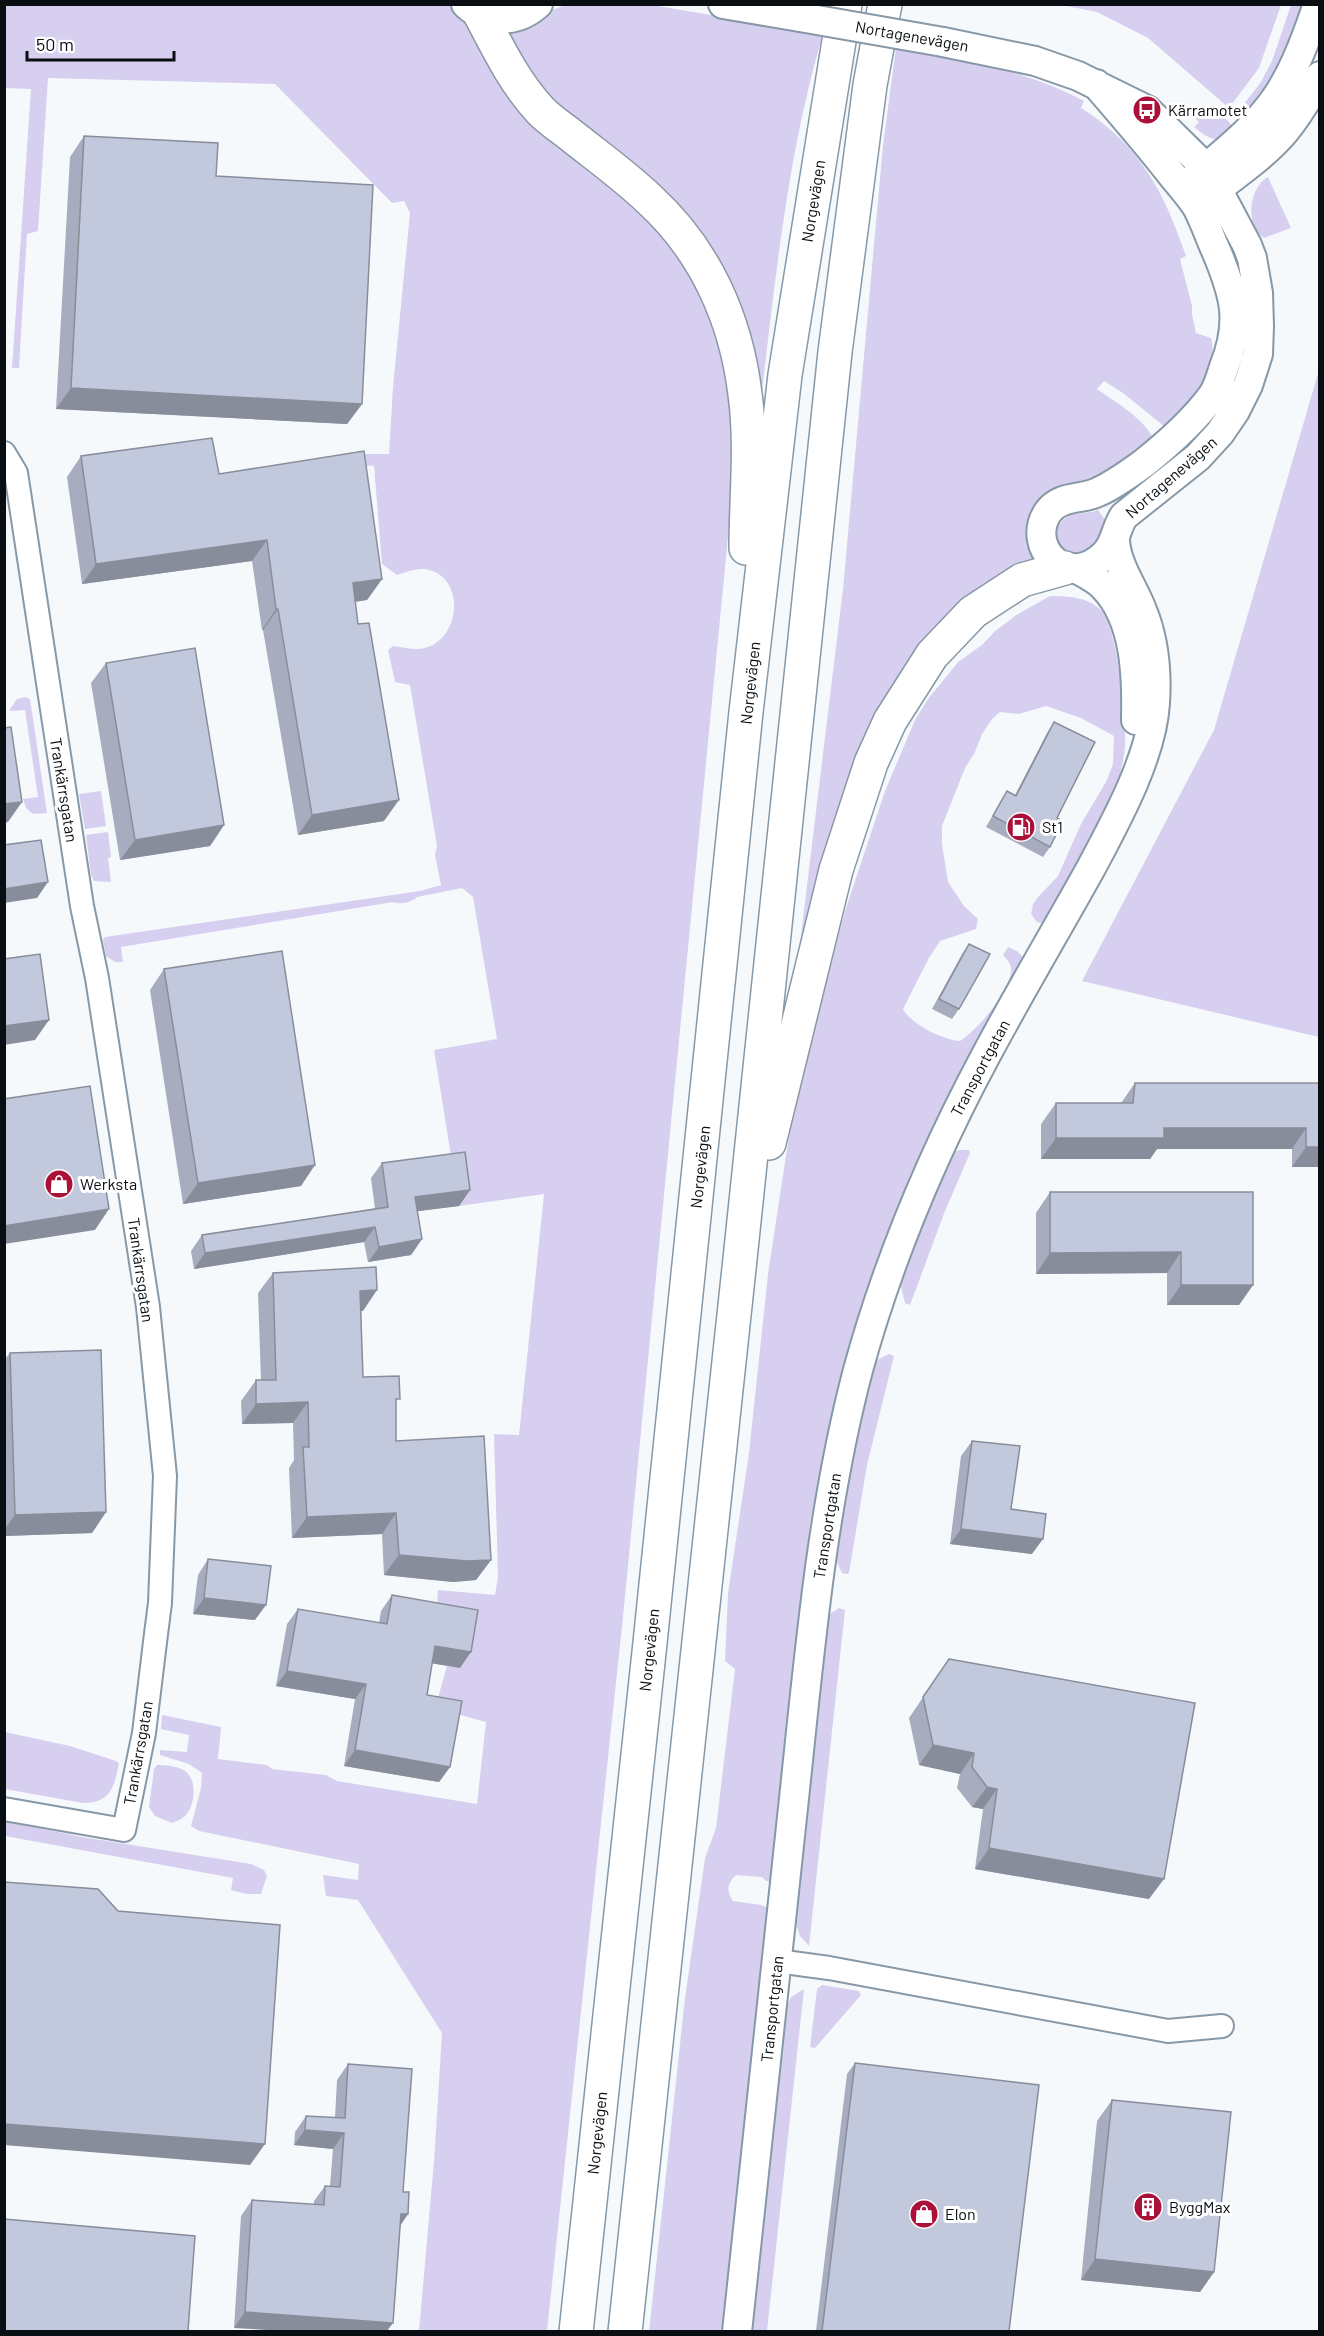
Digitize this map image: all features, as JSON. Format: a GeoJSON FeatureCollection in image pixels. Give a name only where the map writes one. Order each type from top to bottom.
{"type":"FeatureCollection","features":[{"type":"Feature","properties":{"kind":"highway","name":"Norgevägen"},"geometry":{"type":"LineString","coordinates":[[576,2331],[650,1644],[746,712],[785,375],[845,4]]}},
{"type":"Feature","properties":{"kind":"highway"},"geometry":{"type":"LineString","coordinates":[[625,2331],[834,352],[870,85],[885,4]]}},
{"type":"Feature","properties":{"kind":"highway"},"geometry":{"type":"LineString","coordinates":[[473,9],[523,91],[541,111],[649,199],[679,229],[703,264],[722,300],[735,340],[745,394],[748,456],[746,712]]}},
{"type":"Feature","properties":{"kind":"highway"},"geometry":{"type":"LineString","coordinates":[[740,1259],[836,870],[871,763],[890,721],[932,655],[973,612],[1022,580],[1071,568]]}},
{"type":"Feature","properties":{"kind":"street"},"geometry":{"type":"LineString","coordinates":[[473,9],[501,19],[523,15],[538,4]]}},
{"type":"Feature","properties":{"kind":"street","name":"Nortagenevägen"},"geometry":{"type":"LineString","coordinates":[[723,4],[943,42],[1035,61],[1096,84],[1147,110],[1212,178],[1252,258],[1258,293],[1257,354],[1248,385],[1221,433],[1198,457],[1124,516],[1118,526],[1115,541],[1102,557],[1071,568],[1054,562],[1046,552],[1043,528],[1048,512],[1057,503],[1096,493],[1110,486],[1168,444],[1214,394],[1233,345],[1234,315],[1231,287],[1189,197],[1149,145],[1096,84]]}},
{"type":"Feature","properties":{"kind":"street"},"geometry":{"type":"LineString","coordinates":[[1212,178],[1223,156],[1277,97],[1303,47],[1318,4]]}},
{"type":"Feature","properties":{"kind":"street"},"geometry":{"type":"LineString","coordinates":[[1189,197],[1212,178],[1261,154],[1285,132],[1306,103],[1320,76]]}},
{"type":"Feature","properties":{"kind":"street","name":"Trankärrsgatan"},"geometry":{"type":"LineString","coordinates":[[4,453],[16,473],[82,906],[98,989],[148,1307],[165,1476],[158,1623],[144,1732],[124,1830],[4,1809]]}},
{"type":"Feature","properties":{"kind":"street","name":"Transportgatan"},"geometry":{"type":"LineString","coordinates":[[737,2331],[823,1544],[842,1436],[873,1319],[912,1210],[952,1120],[1128,796],[1148,743],[1155,707],[1155,669],[1150,633],[1137,598],[1120,565],[1115,541]]}},
{"type":"Feature","properties":{"kind":"street","name":"Transportgatan"},"geometry":{"type":"LineString","coordinates":[[1071,568],[1104,586],[1118,605],[1129,636],[1135,671],[1136,707],[1132,782]]}},
{"type":"Feature","properties":{"kind":"street"},"geometry":{"type":"LineString","coordinates":[[777,1961],[829,1968],[1168,2031],[1222,2026]]}},
{"type":"Feature","properties":{"kind":"shaded area"},"geometry":{"type":"Polygon","coordinates":[[[646,4],[823,34],[791,173],[760,408],[753,351],[736,297],[559,115],[509,38],[509,27],[565,5],[646,4]]]}},
{"type":"Feature","properties":{"kind":"shaded area"},"geometry":{"type":"Polygon","coordinates":[[[4,5],[453,5],[625,197],[657,226],[700,288],[728,366],[734,475],[623,1617],[547,2331],[419,2331],[434,2161],[442,2033],[358,1900],[326,1896],[323,1875],[358,1880],[359,1864],[199,1831],[191,1826],[201,1788],[202,1773],[189,1764],[160,1755],[160,1750],[187,1752],[189,1735],[161,1729],[162,1715],[221,1727],[218,1759],[267,1765],[272,1769],[326,1775],[337,1781],[477,1804],[486,1722],[435,1708],[447,1666],[460,1668],[437,1605],[438,1590],[495,1595],[498,1577],[494,1434],[519,1435],[544,1194],[459,1206],[434,1050],[497,1039],[473,897],[462,888],[417,897],[406,902],[393,902],[121,947],[123,962],[115,962],[106,956],[103,940],[105,937],[420,891],[441,885],[435,855],[437,846],[410,685],[395,682],[388,650],[393,646],[421,649],[437,642],[446,633],[452,621],[453,596],[449,585],[441,576],[429,570],[417,569],[397,575],[382,564],[374,466],[346,464],[345,454],[389,454],[393,387],[410,213],[404,201],[392,203],[275,84],[48,78],[38,231],[27,234],[19,368],[12,368],[31,89],[5,88],[4,5]]]}},
{"type":"Feature","properties":{"kind":"shaded area"},"geometry":{"type":"Polygon","coordinates":[[[1061,5],[1281,5],[1259,68],[1229,108],[1148,38],[1097,12],[1061,5]]]}},
{"type":"Feature","properties":{"kind":"shaded area"},"geometry":{"type":"Polygon","coordinates":[[[1291,5],[1303,5],[1292,57],[1241,119],[1240,109],[1261,82],[1272,61],[1291,5]]]}},
{"type":"Feature","properties":{"kind":"shaded area"},"geometry":{"type":"Polygon","coordinates":[[[896,47],[969,61],[1015,73],[1084,101],[1081,108],[1102,122],[1134,154],[1159,191],[1169,211],[1186,256],[1180,259],[1196,333],[1211,338],[1212,366],[1209,382],[1202,397],[1165,427],[1123,393],[1104,381],[1097,389],[1136,417],[1154,439],[1128,463],[1088,482],[1043,497],[1032,510],[1027,528],[1028,545],[1033,560],[951,621],[798,960],[843,589],[883,145],[896,47]]]}},
{"type":"Feature","properties":{"kind":"shaded area"},"geometry":{"type":"Polygon","coordinates":[[[1178,103],[1213,116],[1224,117],[1240,133],[1221,139],[1206,136],[1194,127],[1199,122],[1178,103]]]}},
{"type":"Feature","properties":{"kind":"shaded area"},"geometry":{"type":"Polygon","coordinates":[[[1268,177],[1291,228],[1264,238],[1254,225],[1251,207],[1256,189],[1268,177]]]}},
{"type":"Feature","properties":{"kind":"shaded area"},"geometry":{"type":"Polygon","coordinates":[[[1319,370],[1319,1037],[1082,981],[1214,730],[1319,370]]]}},
{"type":"Feature","properties":{"kind":"shaded area"},"geometry":{"type":"Polygon","coordinates":[[[1098,510],[1106,521],[1098,543],[1077,557],[1060,549],[1056,533],[1063,520],[1073,515],[1098,510]]]}},
{"type":"Feature","properties":{"kind":"shaded area"},"geometry":{"type":"Polygon","coordinates":[[[1050,596],[1070,597],[1090,602],[1101,610],[1107,620],[1117,655],[1123,698],[1125,748],[1121,770],[1104,821],[1051,925],[1037,922],[1031,914],[1033,904],[1058,876],[1081,824],[1106,782],[1113,764],[1114,736],[1081,718],[1046,706],[1019,714],[1000,712],[982,734],[965,768],[942,826],[942,844],[948,882],[964,906],[978,919],[976,929],[940,941],[903,1009],[907,1015],[928,1030],[945,1038],[960,1041],[983,1020],[1009,981],[1010,964],[1003,955],[1008,947],[1017,951],[1024,958],[982,1044],[954,1084],[952,1093],[910,1175],[860,1315],[836,1396],[810,1524],[773,1877],[771,1881],[766,1881],[762,1877],[736,1875],[728,1887],[733,1901],[769,1908],[725,2331],[649,2332],[685,1998],[705,1858],[716,1828],[735,1669],[725,1661],[728,1593],[749,1453],[768,1274],[787,1149],[804,1059],[845,911],[885,791],[915,720],[928,699],[958,662],[1018,614],[1050,596]]]}},
{"type":"Feature","properties":{"kind":"shaded area"},"geometry":{"type":"Polygon","coordinates":[[[25,697],[30,699],[47,813],[33,814],[26,808],[23,799],[38,797],[25,710],[10,711],[17,699],[25,697]]]}},
{"type":"Feature","properties":{"kind":"shaded area"},"geometry":{"type":"Polygon","coordinates":[[[101,791],[106,826],[85,829],[79,794],[101,791]]]}},
{"type":"Feature","properties":{"kind":"shaded area"},"geometry":{"type":"Polygon","coordinates":[[[108,832],[111,882],[94,881],[91,875],[86,835],[108,832]]]}},
{"type":"Feature","properties":{"kind":"shaded area"},"geometry":{"type":"Polygon","coordinates":[[[969,1150],[970,1153],[945,1211],[910,1305],[905,1303],[900,1283],[948,1158],[953,1152],[969,1150]]]}},
{"type":"Feature","properties":{"kind":"shaded area"},"geometry":{"type":"Polygon","coordinates":[[[889,1354],[894,1356],[867,1465],[849,1573],[842,1573],[835,1558],[838,1529],[860,1418],[874,1364],[889,1354]]]}},
{"type":"Feature","properties":{"kind":"shaded area"},"geometry":{"type":"Polygon","coordinates":[[[839,1608],[845,1610],[809,1946],[800,1936],[795,1922],[826,1621],[831,1613],[839,1608]]]}},
{"type":"Feature","properties":{"kind":"shaded area"},"geometry":{"type":"Polygon","coordinates":[[[5,1732],[70,1746],[116,1761],[119,1763],[110,1792],[100,1800],[83,1803],[5,1789],[5,1732]]]}},
{"type":"Feature","properties":{"kind":"shaded area"},"geometry":{"type":"Polygon","coordinates":[[[157,1765],[182,1769],[192,1780],[194,1793],[191,1806],[185,1816],[172,1823],[155,1816],[149,1807],[154,1769],[157,1765]]]}},
{"type":"Feature","properties":{"kind":"shaded area"},"geometry":{"type":"Polygon","coordinates":[[[5,1821],[82,1837],[251,1864],[264,1870],[267,1876],[261,1894],[247,1894],[231,1890],[233,1878],[5,1836],[5,1821]]]}},
{"type":"Feature","properties":{"kind":"shaded area"},"geometry":{"type":"Polygon","coordinates":[[[822,1985],[859,1991],[861,1995],[815,2048],[810,2047],[817,1989],[822,1985]]]}},
{"type":"Feature","properties":{"kind":"shaded area"},"geometry":{"type":"Polygon","coordinates":[[[804,1989],[767,2331],[752,2331],[787,2007],[791,1997],[804,1989]]]}},
{"type":"Feature","properties":{"kind":"building"},"geometry":{"type":"Polygon","coordinates":[[[84,136],[218,143],[216,176],[373,185],[362,404],[71,388],[84,136]]]}},
{"type":"Feature","properties":{"kind":"building"},"geometry":{"type":"Polygon","coordinates":[[[212,438],[219,474],[364,451],[382,579],[353,583],[358,624],[369,623],[399,800],[312,815],[278,609],[276,609],[267,540],[96,564],[81,456],[212,438]]]}},
{"type":"Feature","properties":{"kind":"building"},"geometry":{"type":"Polygon","coordinates":[[[195,648],[224,825],[135,840],[106,663],[195,648]]]}},
{"type":"Feature","properties":{"kind":"building"},"geometry":{"type":"Polygon","coordinates":[[[1054,722],[1095,742],[1057,818],[1063,821],[1050,847],[993,816],[1007,791],[1016,796],[1054,722]]]}},
{"type":"Feature","properties":{"kind":"building"},"geometry":{"type":"Polygon","coordinates":[[[11,727],[22,802],[4,804],[4,728],[11,727]]]}},
{"type":"Feature","properties":{"kind":"building"},"geometry":{"type":"Polygon","coordinates":[[[41,840],[48,882],[4,889],[4,845],[41,840]]]}},
{"type":"Feature","properties":{"kind":"building"},"geometry":{"type":"Polygon","coordinates":[[[969,944],[990,954],[959,1009],[939,999],[969,944]]]}},
{"type":"Feature","properties":{"kind":"building"},"geometry":{"type":"Polygon","coordinates":[[[282,951],[315,1165],[198,1183],[164,969],[282,951]]]}},
{"type":"Feature","properties":{"kind":"building"},"geometry":{"type":"Polygon","coordinates":[[[40,954],[49,1020],[4,1026],[4,959],[40,954]]]}},
{"type":"Feature","properties":{"kind":"building"},"geometry":{"type":"Polygon","coordinates":[[[1135,1083],[1320,1083],[1320,1147],[1306,1147],[1306,1128],[1164,1128],[1164,1138],[1056,1138],[1056,1103],[1133,1103],[1135,1083]]]}},
{"type":"Feature","properties":{"kind":"building"},"geometry":{"type":"Polygon","coordinates":[[[90,1086],[109,1209],[4,1226],[4,1099],[90,1086]]]}},
{"type":"Feature","properties":{"kind":"building"},"geometry":{"type":"Polygon","coordinates":[[[465,1152],[470,1190],[415,1197],[422,1239],[379,1247],[375,1227],[205,1253],[202,1235],[388,1207],[382,1163],[465,1152]]]}},
{"type":"Feature","properties":{"kind":"building"},"geometry":{"type":"Polygon","coordinates":[[[1050,1192],[1253,1192],[1253,1285],[1181,1285],[1181,1252],[1050,1253],[1050,1192]]]}},
{"type":"Feature","properties":{"kind":"building"},"geometry":{"type":"Polygon","coordinates":[[[376,1267],[377,1290],[360,1291],[363,1377],[399,1376],[400,1399],[396,1399],[396,1441],[484,1436],[491,1560],[467,1561],[399,1555],[396,1513],[307,1517],[303,1447],[309,1447],[308,1402],[256,1404],[256,1380],[276,1380],[273,1273],[376,1267]]]}},
{"type":"Feature","properties":{"kind":"building"},"geometry":{"type":"Polygon","coordinates":[[[101,1350],[106,1512],[15,1515],[10,1353],[101,1350]]]}},
{"type":"Feature","properties":{"kind":"building"},"geometry":{"type":"Polygon","coordinates":[[[972,1441],[1020,1446],[1011,1509],[1046,1514],[1043,1539],[961,1529],[972,1441]]]}},
{"type":"Feature","properties":{"kind":"building"},"geometry":{"type":"Polygon","coordinates":[[[208,1559],[271,1566],[266,1605],[204,1598],[208,1559]]]}},
{"type":"Feature","properties":{"kind":"building"},"geometry":{"type":"Polygon","coordinates":[[[392,1595],[478,1610],[471,1652],[435,1646],[427,1695],[462,1701],[450,1767],[355,1750],[366,1684],[287,1671],[298,1609],[387,1624],[392,1595]]]}},
{"type":"Feature","properties":{"kind":"building"},"geometry":{"type":"Polygon","coordinates":[[[949,1659],[1195,1703],[1164,1879],[989,1848],[997,1789],[987,1787],[972,1767],[974,1753],[933,1745],[923,1697],[949,1659]]]}},
{"type":"Feature","properties":{"kind":"building"},"geometry":{"type":"Polygon","coordinates":[[[4,1882],[98,1889],[118,1911],[280,1925],[265,2144],[4,2124],[4,1882]]]}},
{"type":"Feature","properties":{"kind":"building","name":"Elon"},"geometry":{"type":"Polygon","coordinates":[[[855,2063],[1039,2085],[1009,2331],[822,2331],[855,2063]]]}},
{"type":"Feature","properties":{"kind":"building"},"geometry":{"type":"Polygon","coordinates":[[[348,2064],[412,2069],[403,2192],[409,2192],[408,2214],[401,2214],[393,2323],[245,2312],[252,2200],[324,2205],[325,2186],[340,2187],[344,2133],[305,2130],[306,2116],[345,2118],[348,2064]]]}},
{"type":"Feature","properties":{"kind":"building","name":"ByggMax"},"geometry":{"type":"Polygon","coordinates":[[[1112,2100],[1231,2112],[1214,2272],[1095,2259],[1112,2100]]]}},
{"type":"Feature","properties":{"kind":"building"},"geometry":{"type":"Polygon","coordinates":[[[4,2219],[195,2236],[188,2331],[4,2331],[4,2219]]]}},
{"type":"Feature","properties":{"kind":"place","name":"Kärramotet"},"geometry":{"type":"Point","coordinates":[1147,110]}},
{"type":"Feature","properties":{"kind":"place","name":"St1"},"geometry":{"type":"Point","coordinates":[1021,827]}},
{"type":"Feature","properties":{"kind":"place","name":"Werksta"},"geometry":{"type":"Point","coordinates":[59,1184]}},
{"type":"Feature","properties":{"kind":"place","name":"ByggMax"},"geometry":{"type":"Point","coordinates":[1148,2207]}},
{"type":"Feature","properties":{"kind":"place","name":"Elon"},"geometry":{"type":"Point","coordinates":[924,2214]}}]}
